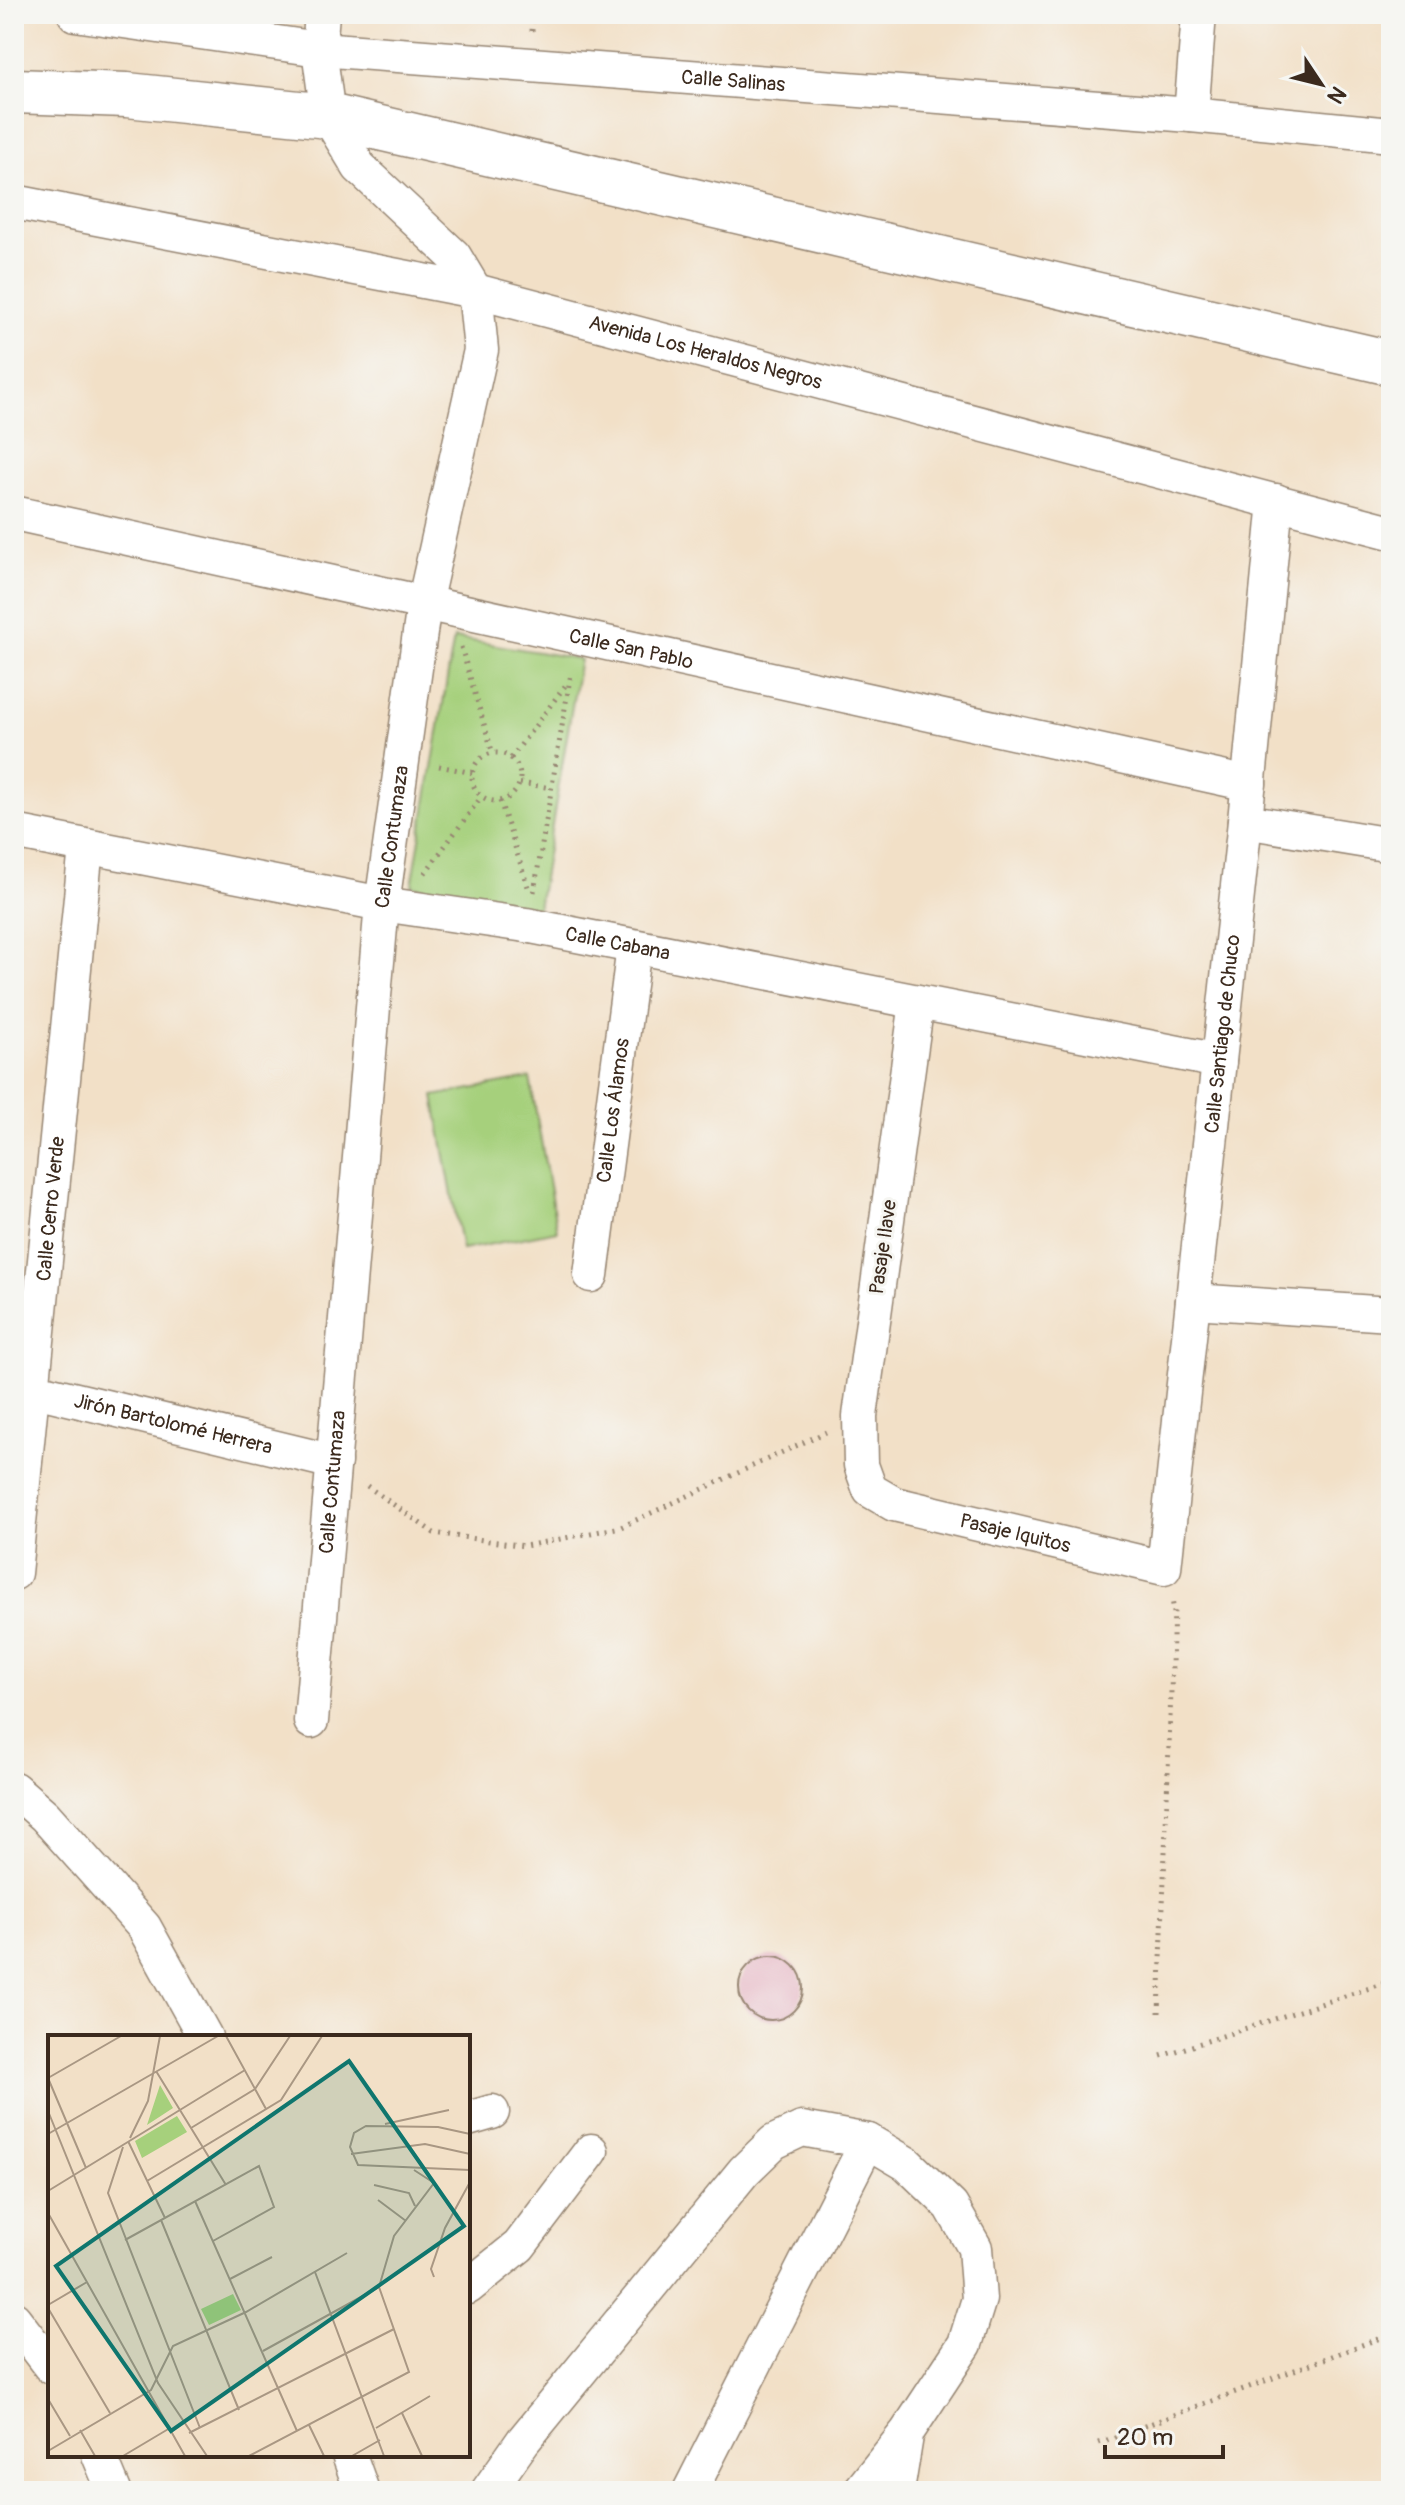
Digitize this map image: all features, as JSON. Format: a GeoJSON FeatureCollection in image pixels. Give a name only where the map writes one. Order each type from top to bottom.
{"type":"FeatureCollection","features":[{"type":"Feature","properties":{"kind":"street","name":"Calle Salinas"},"geometry":{"type":"LineString","coordinates":[[75,14],[319,49],[1191,115],[1391,135]]}},
{"type":"Feature","properties":{"kind":"street","name":"Calle Contumaza"},"geometry":{"type":"LineString","coordinates":[[311,1721],[382,904],[424,604],[481,350],[475,291],[454,256],[359,167],[328,116],[319,49],[322,14]]}},
{"type":"Feature","properties":{"kind":"street"},"geometry":{"type":"LineString","coordinates":[[1191,115],[1199,14]]}},
{"type":"Feature","properties":{"kind":"street"},"geometry":{"type":"LineString","coordinates":[[14,91],[127,95],[328,116],[1391,363]]}},
{"type":"Feature","properties":{"kind":"street","name":"Avenida Los Heraldos Negros"},"geometry":{"type":"LineString","coordinates":[[14,202],[475,291],[1391,532]]}},
{"type":"Feature","properties":{"kind":"street","name":"Calle Santiago de Chuco"},"geometry":{"type":"LineString","coordinates":[[1164,1568],[1249,784],[1276,501]]}},
{"type":"Feature","properties":{"kind":"street","name":"Calle San Pablo"},"geometry":{"type":"LineString","coordinates":[[14,513],[1249,784]]}},
{"type":"Feature","properties":{"kind":"street"},"geometry":{"type":"LineString","coordinates":[[1245,821],[1391,845]]}},
{"type":"Feature","properties":{"kind":"street","name":"Calle Cabana"},"geometry":{"type":"LineString","coordinates":[[14,832],[382,904],[526,925],[1219,1061]]}},
{"type":"Feature","properties":{"kind":"street","name":"Calle Cerro Verde"},"geometry":{"type":"LineString","coordinates":[[14,1573],[24,1388],[86,847]]}},
{"type":"Feature","properties":{"kind":"street","name":"Calle Los Álamos"},"geometry":{"type":"LineString","coordinates":[[591,1275],[634,947]]}},
{"type":"Feature","properties":{"kind":"street","name":"Pasaje Ilave"},"geometry":{"type":"LineString","coordinates":[[870,1490],[861,1465],[860,1416],[917,1002]]}},
{"type":"Feature","properties":{"kind":"street"},"geometry":{"type":"LineString","coordinates":[[1193,1301],[1391,1314]]}},
{"type":"Feature","properties":{"kind":"street","name":"Jirón Bartolomé Herrera"},"geometry":{"type":"LineString","coordinates":[[24,1388],[334,1462]]}},
{"type":"Feature","properties":{"kind":"street","name":"Pasaje Iquitos"},"geometry":{"type":"LineString","coordinates":[[870,1490],[894,1504],[1164,1568]]}},
{"type":"Feature","properties":{"kind":"street"},"geometry":{"type":"LineString","coordinates":[[14,1789],[45,1816],[144,1927],[204,2035]]}},
{"type":"Feature","properties":{"kind":"street"},"geometry":{"type":"LineString","coordinates":[[488,2491],[523,2441],[744,2171],[774,2142],[802,2129],[868,2141],[907,2164],[951,2206],[975,2248],[979,2299],[965,2344],[907,2432],[860,2491]]}},
{"type":"Feature","properties":{"kind":"street"},"geometry":{"type":"LineString","coordinates":[[690,2491],[868,2141]]}},
{"type":"Feature","properties":{"kind":"street"},"geometry":{"type":"LineString","coordinates":[[470,2285],[519,2246],[591,2151]]}},
{"type":"Feature","properties":{"kind":"street"},"geometry":{"type":"LineString","coordinates":[[14,2319],[48,2363]]}},
{"type":"Feature","properties":{"kind":"street"},"geometry":{"type":"LineString","coordinates":[[897,2491],[907,2432]]}},
{"type":"Feature","properties":{"kind":"street"},"geometry":{"type":"LineString","coordinates":[[460,2491],[523,2441]]}},
{"type":"Feature","properties":{"kind":"street"},"geometry":{"type":"LineString","coordinates":[[100,2457],[114,2491]]}},
{"type":"Feature","properties":{"kind":"street"},"geometry":{"type":"LineString","coordinates":[[350,2457],[362,2491]]}},
{"type":"Feature","properties":{"kind":"path"},"geometry":{"type":"LineString","coordinates":[[460,643],[474,645]]}},
{"type":"Feature","properties":{"kind":"path"},"geometry":{"type":"LineString","coordinates":[[457,658],[460,643]]}},
{"type":"Feature","properties":{"kind":"path"},"geometry":{"type":"LineString","coordinates":[[460,643],[493,754]]}},
{"type":"Feature","properties":{"kind":"path"},"geometry":{"type":"LineString","coordinates":[[500,801],[533,901],[573,662]]}},
{"type":"Feature","properties":{"kind":"path"},"geometry":{"type":"LineString","coordinates":[[511,758],[569,681]]}},
{"type":"Feature","properties":{"kind":"path"},"geometry":{"type":"LineString","coordinates":[[493,754],[511,758],[519,772],[520,783],[514,794],[500,801],[482,796],[474,788],[475,765],[493,754]]}},
{"type":"Feature","properties":{"kind":"path"},"geometry":{"type":"LineString","coordinates":[[437,766],[473,773]]}},
{"type":"Feature","properties":{"kind":"path"},"geometry":{"type":"LineString","coordinates":[[520,783],[551,788]]}},
{"type":"Feature","properties":{"kind":"path"},"geometry":{"type":"LineString","coordinates":[[420,868],[417,883],[482,796]]}},
{"type":"Feature","properties":{"kind":"path"},"geometry":{"type":"LineString","coordinates":[[334,1462],[434,1533],[525,1546],[621,1527],[860,1416]]}},
{"type":"Feature","properties":{"kind":"path"},"geometry":{"type":"LineString","coordinates":[[1159,2013],[1174,1611],[1164,1568]]}},
{"type":"Feature","properties":{"kind":"path"},"geometry":{"type":"LineString","coordinates":[[1161,2056],[1391,1981]]}},
{"type":"Feature","properties":{"kind":"path"},"geometry":{"type":"LineString","coordinates":[[1099,2443],[1391,2334]]}},
{"type":"Feature","properties":{"kind":"green space"},"geometry":{"type":"Polygon","coordinates":[[[454,638],[580,659],[538,908],[412,886],[454,638]]]}},
{"type":"Feature","properties":{"kind":"green space"},"geometry":{"type":"Polygon","coordinates":[[[530,1078],[557,1231],[462,1250],[434,1096],[530,1078]]]}},
{"type":"Feature","properties":{"kind":"building"},"geometry":{"type":"Polygon","coordinates":[[[771,1956],[783,1958],[794,1965],[801,1976],[801,2000],[794,2011],[783,2018],[771,2020],[759,2018],[748,2011],[741,2000],[739,1988],[741,1976],[748,1965],[759,1958],[771,1956]]]}}]}
